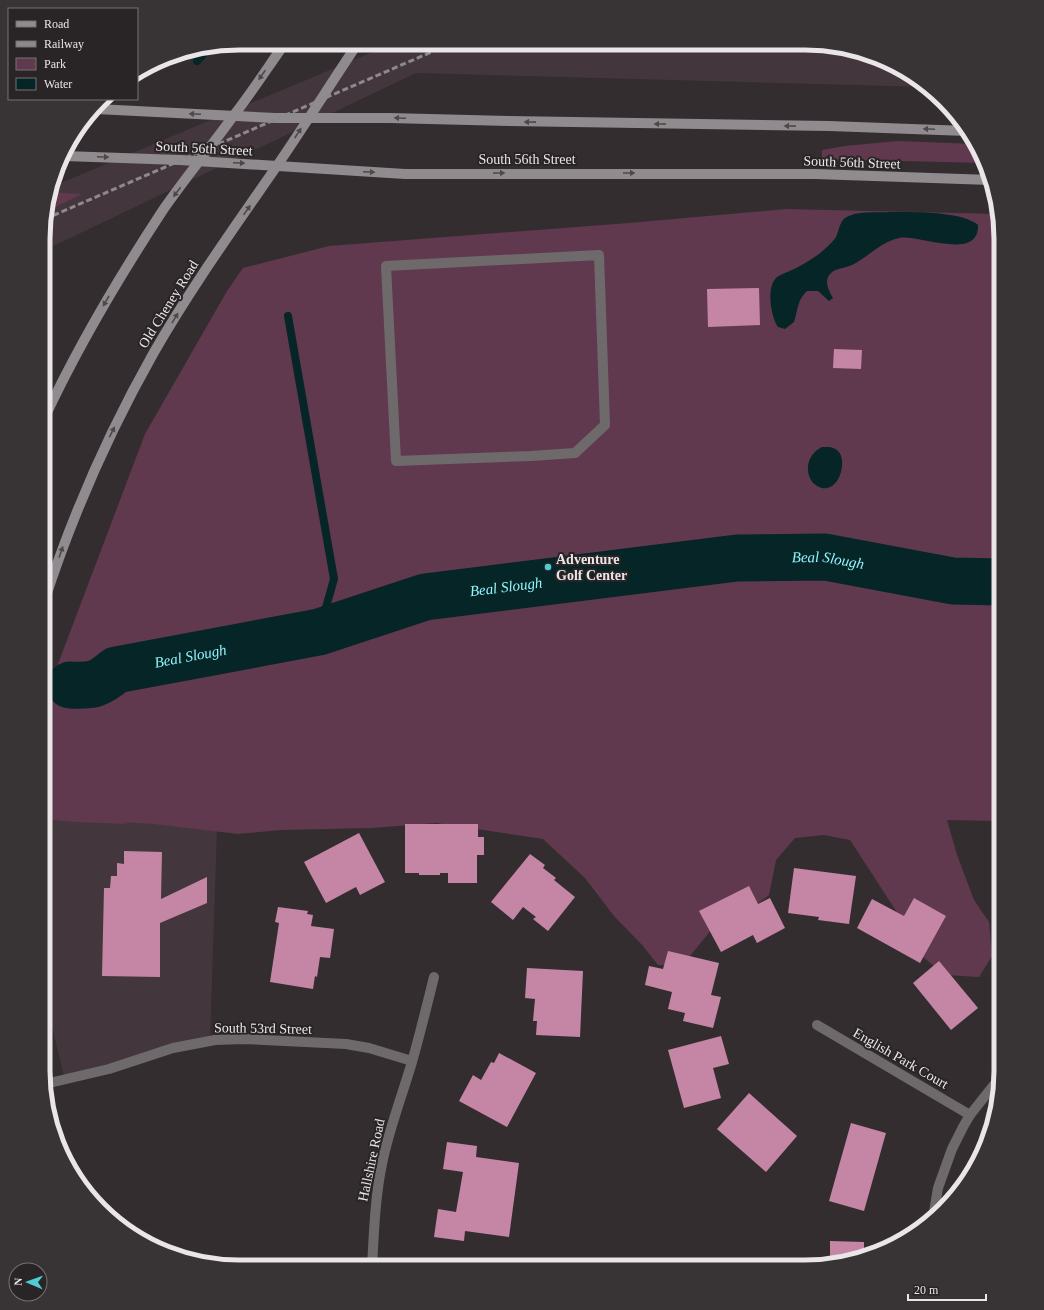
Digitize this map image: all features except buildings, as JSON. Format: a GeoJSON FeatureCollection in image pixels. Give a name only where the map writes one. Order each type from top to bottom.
{"type":"FeatureCollection","features":[{"type":"Feature","properties":{"kind":"main road"},"geometry":{"type":"LineString","coordinates":[[50,407],[77,353],[124,272],[164,209],[234,116],[279,50]]}},
{"type":"Feature","properties":{"kind":"main road","name":"Old Cheney Road"},"geometry":{"type":"LineString","coordinates":[[50,584],[64,543],[96,467],[154,353],[189,295],[277,166],[353,50]]}},
{"type":"Feature","properties":{"kind":"main road"},"geometry":{"type":"LineString","coordinates":[[101,109],[275,118],[371,117],[509,121],[829,126],[960,131]]}},
{"type":"Feature","properties":{"kind":"main road","name":"South 56th Street"},"geometry":{"type":"LineString","coordinates":[[69,156],[200,161],[405,174],[807,174],[985,180]]}},
{"type":"Feature","properties":{"kind":"street"},"geometry":{"type":"LineString","coordinates":[[598,255],[605,425],[575,453],[396,461],[386,266],[598,255]]}},
{"type":"Feature","properties":{"kind":"street","name":"Hallshire Road"},"geometry":{"type":"LineString","coordinates":[[372,1260],[373,1227],[382,1164],[412,1061],[434,977]]}},
{"type":"Feature","properties":{"kind":"street","name":"English Park Court"},"geometry":{"type":"LineString","coordinates":[[817,1025],[970,1115]]}},
{"type":"Feature","properties":{"kind":"street","name":"South 53rd Street"},"geometry":{"type":"LineString","coordinates":[[50,1083],[104,1071],[173,1048],[215,1040],[245,1039],[346,1044],[369,1048],[412,1061]]}},
{"type":"Feature","properties":{"kind":"street"},"geometry":{"type":"LineString","coordinates":[[934,1210],[938,1188],[950,1155],[963,1127],[970,1115],[994,1085]]}},
{"type":"Feature","properties":{"kind":"shaded area"},"geometry":{"type":"Polygon","coordinates":[[[377,50],[818,50],[854,56],[877,64],[900,75],[917,87],[416,73],[50,248],[50,226],[58,184],[377,50]]]}},
{"type":"Feature","properties":{"kind":"shaded area"},"geometry":{"type":"Polygon","coordinates":[[[52,793],[218,798],[210,1040],[65,1080],[50,1018],[50,837],[52,793]]]}},
{"type":"Feature","properties":{"kind":"green space"},"geometry":{"type":"Polygon","coordinates":[[[897,141],[969,144],[978,163],[822,159],[822,150],[845,146],[897,141]]]}},
{"type":"Feature","properties":{"kind":"green space"},"geometry":{"type":"Polygon","coordinates":[[[56,192],[82,194],[53,208],[56,192]]]}},
{"type":"Feature","properties":{"kind":"green space","name":"Adventure Golf Center"},"geometry":{"type":"Polygon","coordinates":[[[786,209],[992,214],[994,226],[994,821],[947,820],[957,855],[974,900],[989,922],[992,956],[979,977],[945,975],[923,957],[900,917],[850,840],[824,835],[795,838],[776,860],[769,895],[747,912],[724,914],[682,966],[658,965],[643,946],[614,916],[585,878],[543,839],[436,823],[372,828],[281,830],[238,834],[154,824],[53,820],[50,815],[50,685],[145,434],[227,291],[243,268],[329,246],[629,223],[786,209]]]}},
{"type":"Feature","properties":{"kind":"water"},"geometry":{"type":"Polygon","coordinates":[[[890,212],[936,213],[961,217],[971,220],[978,225],[976,236],[969,242],[958,244],[946,244],[908,238],[899,238],[886,243],[860,261],[831,273],[827,279],[827,282],[828,289],[833,298],[829,301],[818,291],[807,291],[801,298],[794,322],[785,329],[778,327],[773,317],[770,295],[771,288],[776,278],[806,262],[825,249],[836,237],[843,220],[850,215],[890,212]]]}},
{"type":"Feature","properties":{"kind":"water"},"geometry":{"type":"Polygon","coordinates":[[[822,447],[831,447],[837,450],[841,455],[842,462],[842,469],[836,483],[830,487],[824,488],[813,483],[808,470],[811,457],[822,447]]]}},
{"type":"Feature","properties":{"kind":"waterway"},"geometry":{"type":"LineString","coordinates":[[197,61],[204,54]]}},
{"type":"Feature","properties":{"kind":"waterway"},"geometry":{"type":"LineString","coordinates":[[288,316],[334,579],[319,632]]}},
{"type":"Feature","properties":{"kind":"waterway","name":"Beal Slough"},"geometry":{"type":"LineString","coordinates":[[70,685],[95,684],[116,670],[319,632],[425,597],[737,558],[825,557],[953,581],[994,582]]}},
{"type":"Feature","properties":{"kind":"railway"},"geometry":{"type":"LineString","coordinates":[[52,216],[436,50]]}},
{"type":"Feature","properties":{"kind":"place","name":"Adventure Golf Center"},"geometry":{"type":"Point","coordinates":[548,567]}}]}
